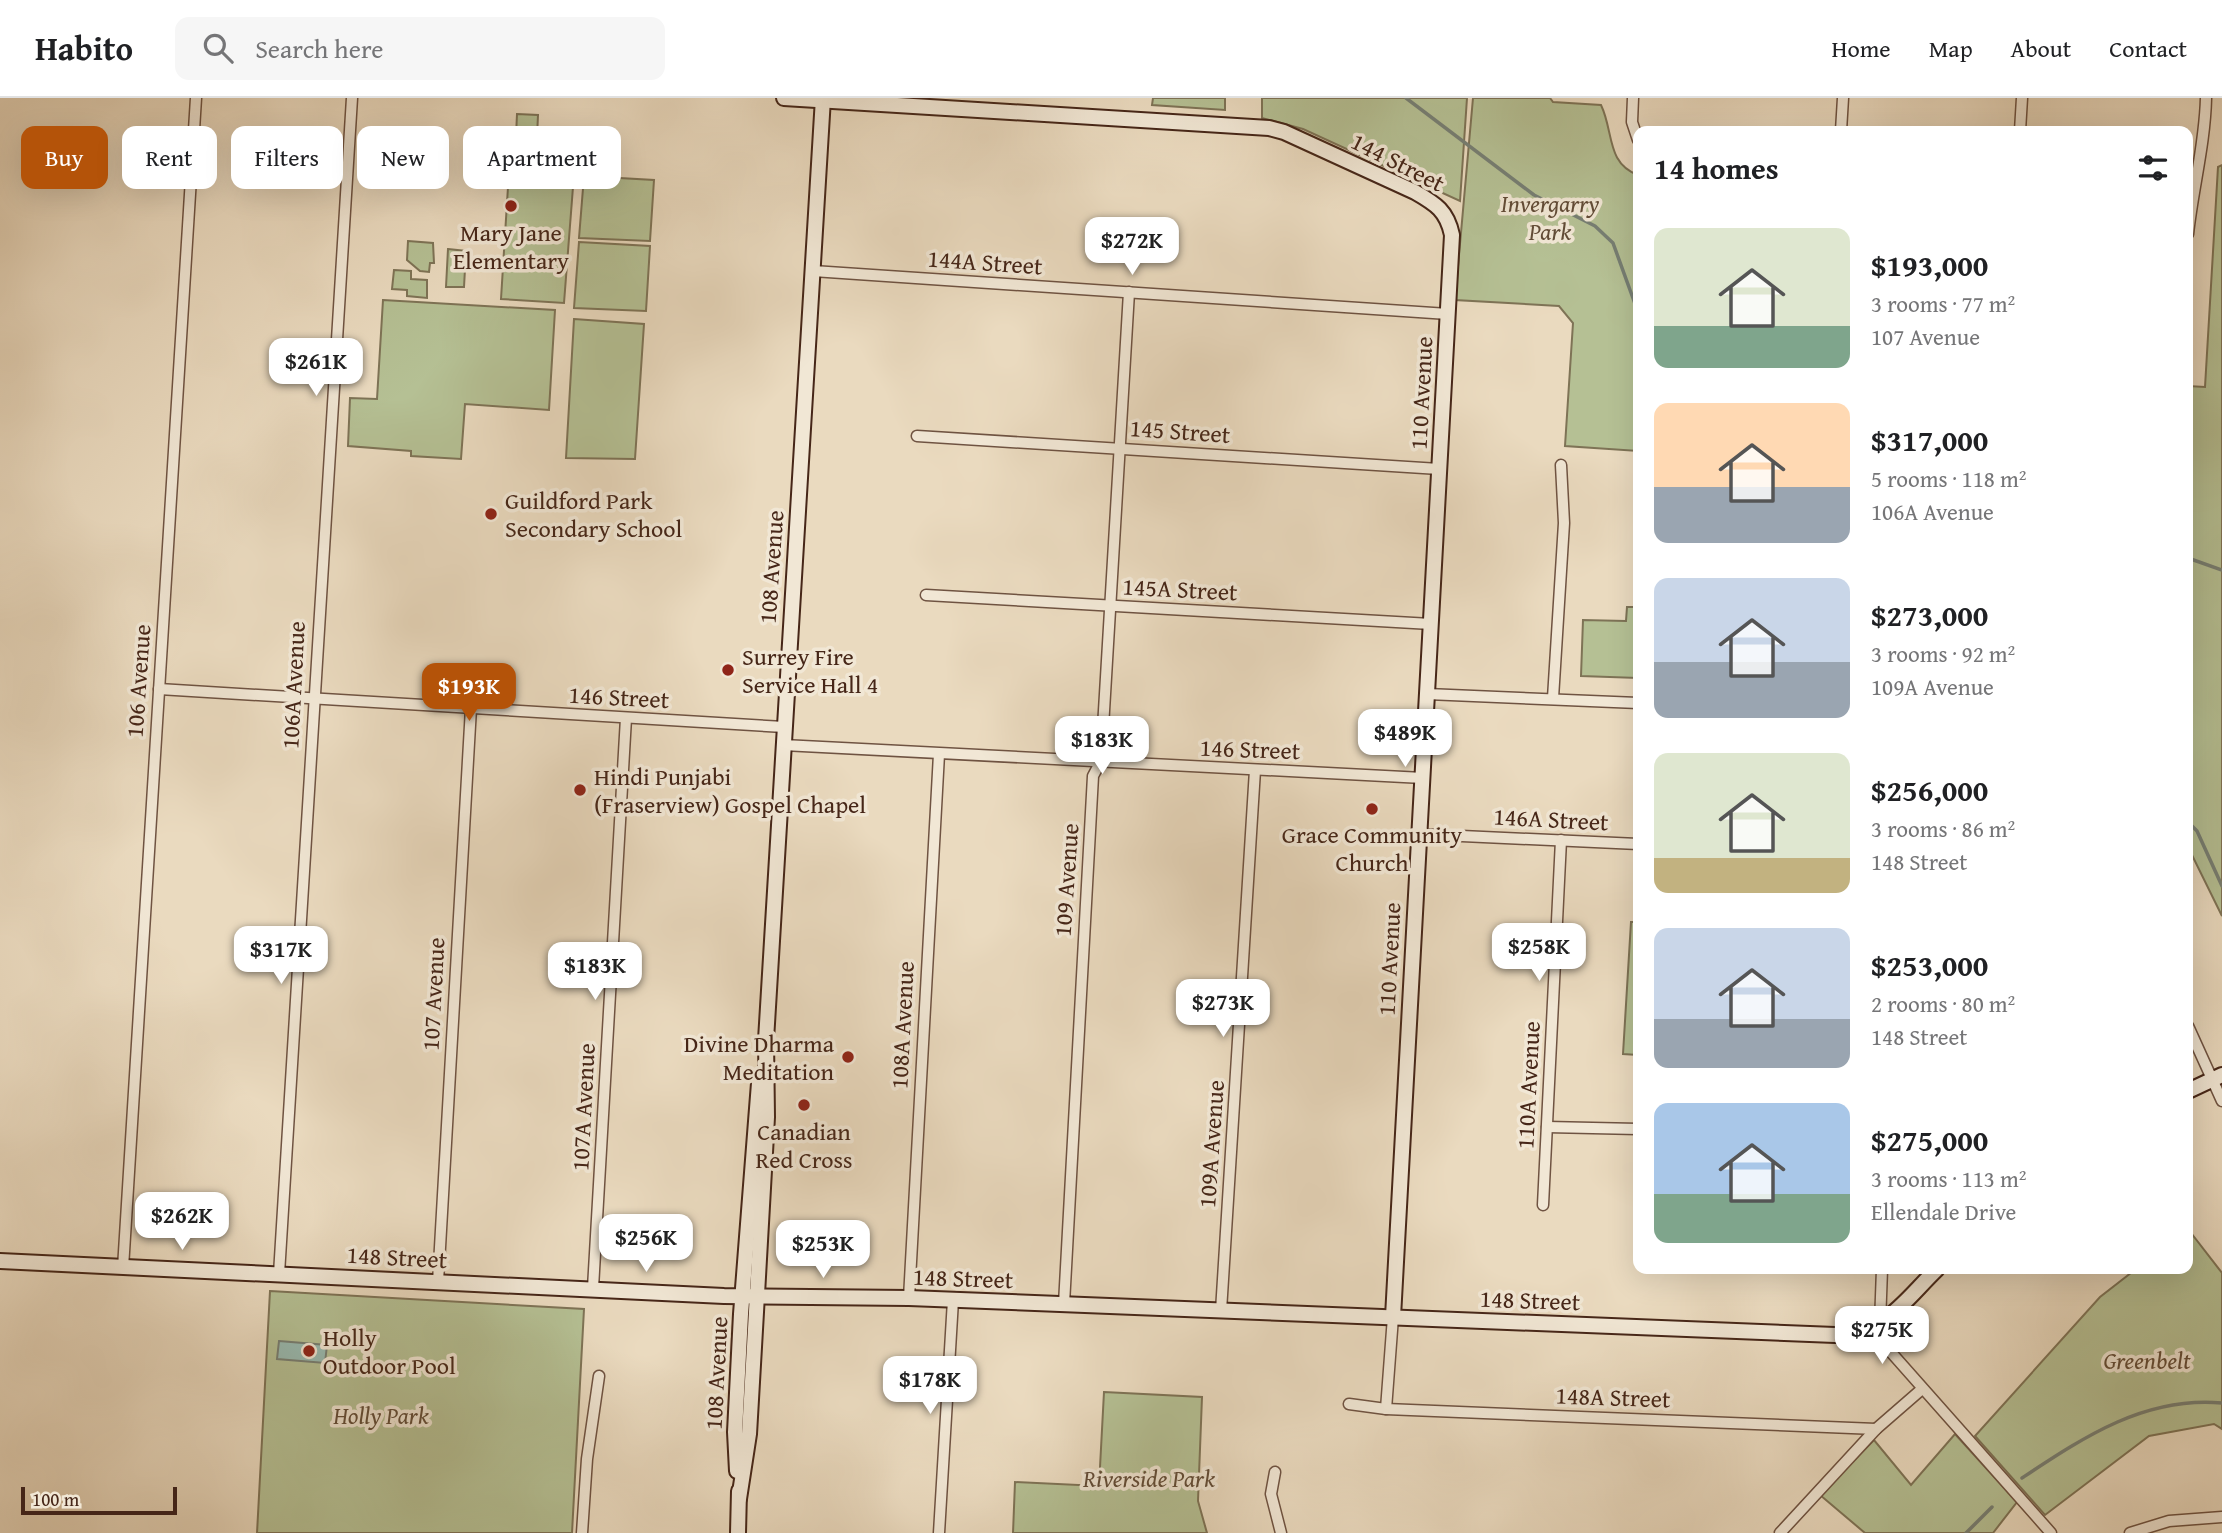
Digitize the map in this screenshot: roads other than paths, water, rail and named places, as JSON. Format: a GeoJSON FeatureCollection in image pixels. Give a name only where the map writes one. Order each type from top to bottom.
{"type":"FeatureCollection","features":[{"type":"Feature","properties":{"kind":"street","name":"106 Avenue"},"geometry":{"type":"LineString","coordinates":[[123,1268],[196,98]]}},
{"type":"Feature","properties":{"kind":"street","name":"106A Avenue"},"geometry":{"type":"LineString","coordinates":[[279,1274],[352,98]]}},
{"type":"Feature","properties":{"kind":"street","name":"144 Street"},"geometry":{"type":"LineString","coordinates":[[784,98],[1269,128],[1284,132],[1415,192],[1436,204],[1448,218]]}},
{"type":"Feature","properties":{"kind":"street"},"geometry":{"type":"LineString","coordinates":[[1633,98],[1633,126]]}},
{"type":"Feature","properties":{"kind":"street"},"geometry":{"type":"LineString","coordinates":[[1841,126],[1843,98]]}},
{"type":"Feature","properties":{"kind":"street"},"geometry":{"type":"LineString","coordinates":[[2020,126],[2022,98]]}},
{"type":"Feature","properties":{"kind":"street"},"geometry":{"type":"LineString","coordinates":[[2193,188],[2205,141],[2206,98]]}},
{"type":"Feature","properties":{"kind":"street","name":"108 Avenue"},"geometry":{"type":"LineString","coordinates":[[738,1533],[735,1432],[750,1296],[754,1115],[766,1040],[823,99]]}},
{"type":"Feature","properties":{"kind":"street","name":"110 Avenue"},"geometry":{"type":"LineString","coordinates":[[1386,1409],[1448,314],[1452,235],[1448,218]]}},
{"type":"Feature","properties":{"kind":"street","name":"144A Street"},"geometry":{"type":"LineString","coordinates":[[813,271],[1448,314]]}},
{"type":"Feature","properties":{"kind":"street","name":"109 Avenue"},"geometry":{"type":"LineString","coordinates":[[1064,1304],[1093,776],[1101,761],[1129,292]]}},
{"type":"Feature","properties":{"kind":"street","name":"145 Street"},"geometry":{"type":"LineString","coordinates":[[917,436],[1439,468]]}},
{"type":"Feature","properties":{"kind":"street"},"geometry":{"type":"LineString","coordinates":[[1553,698],[1564,523],[1562,465]]}},
{"type":"Feature","properties":{"kind":"street","name":"145A Street"},"geometry":{"type":"LineString","coordinates":[[926,595],[1431,625]]}},
{"type":"Feature","properties":{"kind":"street","name":"146 Street"},"geometry":{"type":"LineString","coordinates":[[159,689],[784,727]]}},
{"type":"Feature","properties":{"kind":"street"},"geometry":{"type":"LineString","coordinates":[[1427,694],[1633,703]]}},
{"type":"Feature","properties":{"kind":"street","name":"107 Avenue"},"geometry":{"type":"LineString","coordinates":[[438,1282],[471,708]]}},
{"type":"Feature","properties":{"kind":"street","name":"107A Avenue"},"geometry":{"type":"LineString","coordinates":[[593,1288],[626,718]]}},
{"type":"Feature","properties":{"kind":"street","name":"146 Street"},"geometry":{"type":"LineString","coordinates":[[783,745],[1423,778]]}},
{"type":"Feature","properties":{"kind":"street","name":"108A Avenue"},"geometry":{"type":"LineString","coordinates":[[909,1298],[939,754]]}},
{"type":"Feature","properties":{"kind":"street","name":"109A Avenue"},"geometry":{"type":"LineString","coordinates":[[1221,1311],[1255,769]]}},
{"type":"Feature","properties":{"kind":"street","name":"146A Street"},"geometry":{"type":"LineString","coordinates":[[1419,834],[1633,844]]}},
{"type":"Feature","properties":{"kind":"street","name":"110A Avenue"},"geometry":{"type":"LineString","coordinates":[[1543,1205],[1562,840]]}},
{"type":"Feature","properties":{"kind":"street"},"geometry":{"type":"LineString","coordinates":[[2193,1035],[2217,1077],[2222,1101]]}},
{"type":"Feature","properties":{"kind":"street"},"geometry":{"type":"LineString","coordinates":[[2193,1089],[2217,1077]]}},
{"type":"Feature","properties":{"kind":"street"},"geometry":{"type":"LineString","coordinates":[[1548,1126],[1633,1129]]}},
{"type":"Feature","properties":{"kind":"street","name":"148 Street"},"geometry":{"type":"LineString","coordinates":[[0,1261],[750,1296],[909,1298],[1835,1335],[1858,1333],[1880,1324]]}},
{"type":"Feature","properties":{"kind":"street"},"geometry":{"type":"LineString","coordinates":[[1882,1274],[1880,1324],[1889,1350],[2051,1533]]}},
{"type":"Feature","properties":{"kind":"street"},"geometry":{"type":"LineString","coordinates":[[1880,1324],[1932,1274]]}},
{"type":"Feature","properties":{"kind":"street"},"geometry":{"type":"LineString","coordinates":[[939,1533],[953,1300]]}},
{"type":"Feature","properties":{"kind":"street"},"geometry":{"type":"LineString","coordinates":[[582,1533],[587,1459],[599,1376]]}},
{"type":"Feature","properties":{"kind":"street"},"geometry":{"type":"LineString","coordinates":[[1780,1533],[1876,1429],[1922,1389]]}},
{"type":"Feature","properties":{"kind":"street","name":"148A Street"},"geometry":{"type":"LineString","coordinates":[[1349,1404],[1386,1409],[1876,1429]]}},
{"type":"Feature","properties":{"kind":"street"},"geometry":{"type":"LineString","coordinates":[[1275,1472],[1271,1494],[1281,1533]]}},
{"type":"Feature","properties":{"kind":"street"},"geometry":{"type":"LineString","coordinates":[[2130,1533],[2152,1530],[2187,1518],[2222,1517]]}},
{"type":"Feature","properties":{"kind":"water"},"geometry":{"type":"Polygon","coordinates":[[[279,1341],[327,1345],[325,1363],[277,1359],[279,1341]]]}},
{"type":"Feature","properties":{"kind":"waterway"},"geometry":{"type":"LineString","coordinates":[[1406,98],[1534,195],[1595,226],[1613,243],[1633,298]]}},
{"type":"Feature","properties":{"kind":"waterway"},"geometry":{"type":"LineString","coordinates":[[2193,560],[2222,570]]}},
{"type":"Feature","properties":{"kind":"waterway"},"geometry":{"type":"LineString","coordinates":[[2193,827],[2222,886]]}},
{"type":"Feature","properties":{"kind":"waterway"},"geometry":{"type":"LineString","coordinates":[[2022,1478],[2116,1422],[2167,1406],[2222,1403]]}},
{"type":"Feature","properties":{"kind":"waterway"},"geometry":{"type":"LineString","coordinates":[[1966,1533],[1992,1507]]}},
{"type":"Feature","properties":{"kind":"place","name":"Mary Jane Elementary"},"geometry":{"type":"Point","coordinates":[511,206]}},
{"type":"Feature","properties":{"kind":"place","name":"Guildford Park Secondary School"},"geometry":{"type":"Point","coordinates":[491,514]}},
{"type":"Feature","properties":{"kind":"place","name":"Surrey Fire Service Hall 4"},"geometry":{"type":"Point","coordinates":[728,670]}},
{"type":"Feature","properties":{"kind":"place","name":"Hindi Punjabi (Fraserview) Gospel Chapel"},"geometry":{"type":"Point","coordinates":[580,790]}},
{"type":"Feature","properties":{"kind":"place","name":"Grace Community Church"},"geometry":{"type":"Point","coordinates":[1372,809]}},
{"type":"Feature","properties":{"kind":"place","name":"Divine Dharma Meditation"},"geometry":{"type":"Point","coordinates":[848,1057]}},
{"type":"Feature","properties":{"kind":"place","name":"Canadian Red Cross"},"geometry":{"type":"Point","coordinates":[804,1105]}},
{"type":"Feature","properties":{"kind":"place","name":"Holly Outdoor Pool"},"geometry":{"type":"Point","coordinates":[309,1351]}},
{"type":"Feature","properties":{"kind":"park label","name":"Invergarry Park"},"geometry":{"type":"Point","coordinates":[1550,217]}},
{"type":"Feature","properties":{"kind":"park label","name":"Greenbelt"},"geometry":{"type":"Point","coordinates":[2147,1360]}},
{"type":"Feature","properties":{"kind":"park label","name":"Holly Park"},"geometry":{"type":"Point","coordinates":[381,1415]}},
{"type":"Feature","properties":{"kind":"park label","name":"Riverside Park"},"geometry":{"type":"Point","coordinates":[1149,1478]}}]}
